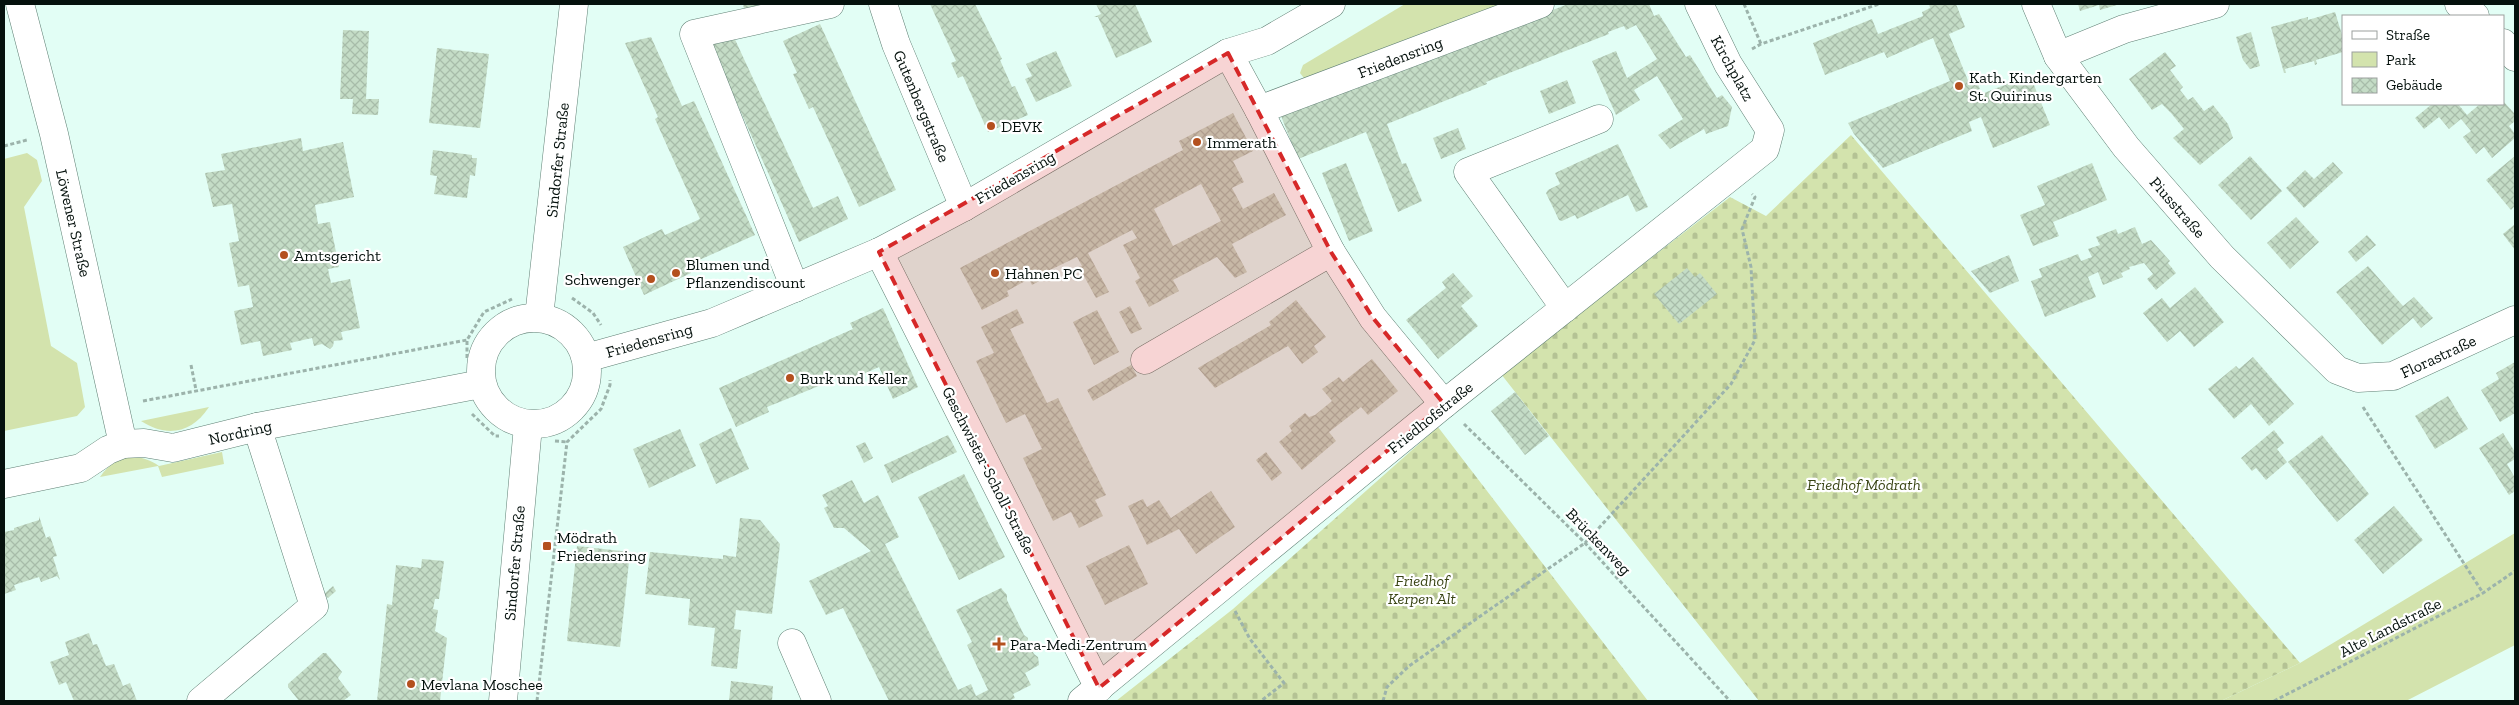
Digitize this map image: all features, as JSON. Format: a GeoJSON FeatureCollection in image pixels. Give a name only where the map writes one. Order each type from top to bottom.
{"type":"FeatureCollection","features":[{"type":"Feature","properties":{"kind":"street","name":"Löwener Straße"},"geometry":{"type":"LineString","coordinates":[[20,4],[54,134],[123,444]]}},
{"type":"Feature","properties":{"kind":"street","name":"Sindorfer Straße"},"geometry":{"type":"LineString","coordinates":[[539,317],[574,4]]}},
{"type":"Feature","properties":{"kind":"street"},"geometry":{"type":"LineString","coordinates":[[795,288],[694,34],[830,4]]}},
{"type":"Feature","properties":{"kind":"street","name":"Gutenbergstraße"},"geometry":{"type":"LineString","coordinates":[[883,4],[896,44],[964,207]]}},
{"type":"Feature","properties":{"kind":"street","name":"Friedensring"},"geometry":{"type":"LineString","coordinates":[[586,358],[712,323],[880,252],[964,207],[1228,53],[1267,41],[1331,4]]}},
{"type":"Feature","properties":{"kind":"street","name":"Friedensring"},"geometry":{"type":"LineString","coordinates":[[1259,110],[1540,4]]}},
{"type":"Feature","properties":{"kind":"street","name":"Kirchplatz"},"geometry":{"type":"LineString","coordinates":[[1699,4],[1728,64],[1770,130]]}},
{"type":"Feature","properties":{"kind":"street","name":"Piusstraße"},"geometry":{"type":"LineString","coordinates":[[2036,4],[2058,56],[2126,147],[2222,257],[2338,370],[2358,378]]}},
{"type":"Feature","properties":{"kind":"street"},"geometry":{"type":"LineString","coordinates":[[2058,56],[2124,29],[2215,4]]}},
{"type":"Feature","properties":{"kind":"street"},"geometry":{"type":"LineString","coordinates":[[2458,4],[2474,15]]}},
{"type":"Feature","properties":{"kind":"street"},"geometry":{"type":"LineString","coordinates":[[2504,44],[2515,57]]}},
{"type":"Feature","properties":{"kind":"street"},"geometry":{"type":"LineString","coordinates":[[1228,53],[1331,252],[1373,318],[1444,404]]}},
{"type":"Feature","properties":{"kind":"street"},"geometry":{"type":"LineString","coordinates":[[1565,308],[1468,172],[1599,119]]}},
{"type":"Feature","properties":{"kind":"street","name":"Friedhofstraße"},"geometry":{"type":"LineString","coordinates":[[1091,694],[1444,404],[1735,174],[1765,149],[1770,130]]}},
{"type":"Feature","properties":{"kind":"street","name":"Geschwister-Scholl-Straße"},"geometry":{"type":"LineString","coordinates":[[880,252],[1091,694]]}},
{"type":"Feature","properties":{"kind":"street"},"geometry":{"type":"LineString","coordinates":[[1145,360],[1331,252]]}},
{"type":"Feature","properties":{"kind":"street"},"geometry":{"type":"LineString","coordinates":[[539,317],[559,323],[576,335],[586,358],[586,390],[564,418],[528,426],[507,419],[490,404],[481,384],[484,350],[506,325],[539,317]]}},
{"type":"Feature","properties":{"kind":"street","name":"Florastraße"},"geometry":{"type":"LineString","coordinates":[[2358,378],[2393,376],[2515,320]]}},
{"type":"Feature","properties":{"kind":"street","name":"Nordring"},"geometry":{"type":"LineString","coordinates":[[4,484],[81,468],[108,450],[123,444],[144,443],[173,448],[257,427],[481,384]]}},
{"type":"Feature","properties":{"kind":"street","name":"Sindorfer Straße"},"geometry":{"type":"LineString","coordinates":[[503,701],[528,426]]}},
{"type":"Feature","properties":{"kind":"street"},"geometry":{"type":"LineString","coordinates":[[210,693],[314,606],[257,427]]}},
{"type":"Feature","properties":{"kind":"street"},"geometry":{"type":"LineString","coordinates":[[792,643],[817,701]]}},
{"type":"Feature","properties":{"kind":"path"},"geometry":{"type":"LineString","coordinates":[[1744,4],[1761,44]]}},
{"type":"Feature","properties":{"kind":"path"},"geometry":{"type":"LineString","coordinates":[[1728,64],[1761,44],[1879,4]]}},
{"type":"Feature","properties":{"kind":"path"},"geometry":{"type":"LineString","coordinates":[[1383,701],[1387,687],[1409,666],[1585,543],[1731,384],[1755,340],[1751,268],[1742,229],[1755,197],[1735,174]]}},
{"type":"Feature","properties":{"kind":"path"},"geometry":{"type":"LineString","coordinates":[[115,407],[196,390],[467,340]]}},
{"type":"Feature","properties":{"kind":"path"},"geometry":{"type":"LineString","coordinates":[[191,365],[196,390]]}},
{"type":"Feature","properties":{"kind":"path"},"geometry":{"type":"LineString","coordinates":[[2358,378],[2364,409],[2483,593]]}},
{"type":"Feature","properties":{"kind":"path","name":"Brückenweg"},"geometry":{"type":"LineString","coordinates":[[1444,404],[1585,543],[1730,701]]}},
{"type":"Feature","properties":{"kind":"path","name":"Alte Landstraße"},"geometry":{"type":"LineString","coordinates":[[2274,701],[2483,593],[2515,572]]}},
{"type":"Feature","properties":{"kind":"path"},"geometry":{"type":"LineString","coordinates":[[1221,588],[1250,639],[1284,683],[1261,701]]}},
{"type":"Feature","properties":{"kind":"highlighted area"},"geometry":{"type":"Polygon","coordinates":[[[1228,53],[1331,252],[1373,318],[1444,404],[1099,688],[879,252],[1228,53]]]}},
{"type":"Feature","properties":{"kind":"green space"},"geometry":{"type":"Polygon","coordinates":[[[1405,4],[1513,4],[1307,82],[1300,73],[1303,65],[1405,4]]]}},
{"type":"Feature","properties":{"kind":"green space","name":"Friedhof Mödrath"},"geometry":{"type":"Polygon","coordinates":[[[1851,135],[2300,663],[2221,701],[1759,701],[1501,374],[1730,197],[1766,216],[1851,135]]]}},
{"type":"Feature","properties":{"kind":"green space"},"geometry":{"type":"Polygon","coordinates":[[[27,153],[37,160],[42,181],[24,207],[51,346],[77,363],[85,407],[77,416],[4,431],[4,159],[27,153]]]}},
{"type":"Feature","properties":{"kind":"green space"},"geometry":{"type":"Polygon","coordinates":[[[209,407],[195,423],[178,430],[160,430],[141,421],[209,407]]]}},
{"type":"Feature","properties":{"kind":"green space","name":"Friedhof Kerpen Alt"},"geometry":{"type":"Polygon","coordinates":[[[1438,427],[1648,701],[1116,701],[1233,609],[1438,427]]]}},
{"type":"Feature","properties":{"kind":"green space"},"geometry":{"type":"Polygon","coordinates":[[[222,452],[224,464],[162,477],[158,466],[100,477],[112,464],[127,458],[143,458],[159,466],[222,452]]]}},
{"type":"Feature","properties":{"kind":"green space"},"geometry":{"type":"Polygon","coordinates":[[[2515,533],[2515,645],[2406,701],[2221,701],[2300,663],[2515,533]]]}},
{"type":"Feature","properties":{"kind":"building"},"geometry":{"type":"Polygon","coordinates":[[[743,4],[797,4],[746,17],[743,4]]]}},
{"type":"Feature","properties":{"kind":"building"},"geometry":{"type":"Polygon","coordinates":[[[930,4],[975,4],[1002,59],[1000,60],[1012,87],[1015,86],[1028,115],[988,132],[963,76],[958,78],[951,63],[956,61],[930,4]]]}},
{"type":"Feature","properties":{"kind":"building"},"geometry":{"type":"Polygon","coordinates":[[[1096,4],[1135,4],[1152,42],[1116,58],[1098,17],[1094,17],[1101,14],[1096,4]]]}},
{"type":"Feature","properties":{"kind":"building"},"geometry":{"type":"Polygon","coordinates":[[[1568,4],[1649,4],[1654,16],[1659,14],[1686,57],[1690,55],[1717,98],[1722,95],[1732,107],[1728,126],[1706,134],[1704,129],[1670,149],[1658,135],[1683,119],[1657,76],[1634,90],[1640,100],[1616,115],[1592,61],[1616,51],[1627,78],[1657,59],[1636,25],[1626,30],[1624,26],[1608,32],[1609,34],[1486,82],[1487,84],[1387,124],[1402,164],[1406,163],[1422,201],[1398,212],[1366,132],[1298,159],[1281,116],[1568,4]]]}},
{"type":"Feature","properties":{"kind":"building","name":"Kath. Kindergarten St. Quirinus"},"geometry":{"type":"Polygon","coordinates":[[[1929,4],[1956,4],[1965,27],[1949,34],[1969,83],[1976,79],[1980,89],[1971,92],[1974,97],[2030,75],[2050,125],[1993,148],[1981,117],[1969,122],[1972,131],[1883,168],[1854,134],[1848,123],[1950,81],[1933,38],[1887,58],[1884,52],[1825,75],[1813,43],[1872,19],[1878,34],[1923,16],[1922,12],[1930,8],[1929,4]]]}},
{"type":"Feature","properties":{"kind":"building"},"geometry":{"type":"Polygon","coordinates":[[[2078,4],[2120,4],[2100,10],[2099,5],[2080,11],[2078,4]]]}},
{"type":"Feature","properties":{"kind":"building"},"geometry":{"type":"Polygon","coordinates":[[[2335,12],[2342,35],[2342,52],[2316,60],[2317,64],[2315,65],[2314,61],[2285,69],[2286,73],[2284,73],[2271,27],[2308,17],[2308,20],[2335,12]]]}},
{"type":"Feature","properties":{"kind":"building"},"geometry":{"type":"Polygon","coordinates":[[[820,24],[896,190],[859,207],[813,107],[809,109],[793,74],[797,73],[783,41],[820,24]]]}},
{"type":"Feature","properties":{"kind":"building"},"geometry":{"type":"Polygon","coordinates":[[[343,30],[369,31],[366,99],[379,99],[378,115],[352,114],[353,99],[340,99],[343,30]]]}},
{"type":"Feature","properties":{"kind":"building"},"geometry":{"type":"Polygon","coordinates":[[[2251,32],[2260,66],[2250,69],[2243,60],[2236,37],[2251,32]]]}},
{"type":"Feature","properties":{"kind":"building"},"geometry":{"type":"Polygon","coordinates":[[[732,33],[813,208],[838,196],[848,219],[799,242],[710,43],[732,33]]]}},
{"type":"Feature","properties":{"kind":"building"},"geometry":{"type":"Polygon","coordinates":[[[651,37],[682,106],[694,101],[755,235],[688,265],[691,273],[644,295],[623,247],[662,229],[665,235],[700,219],[655,119],[658,117],[625,43],[651,37]]]}},
{"type":"Feature","properties":{"kind":"building"},"geometry":{"type":"Polygon","coordinates":[[[437,48],[489,54],[480,128],[429,123],[437,48]]]}},
{"type":"Feature","properties":{"kind":"building"},"geometry":{"type":"Polygon","coordinates":[[[1056,51],[1072,86],[1036,102],[1025,79],[1032,76],[1026,64],[1056,51]]]}},
{"type":"Feature","properties":{"kind":"building"},"geometry":{"type":"Polygon","coordinates":[[[2165,52],[2176,66],[2170,70],[2183,87],[2180,90],[2188,100],[2193,97],[2204,111],[2213,105],[2228,124],[2233,138],[2200,165],[2173,138],[2184,129],[2171,113],[2162,104],[2152,110],[2129,79],[2165,52]]]}},
{"type":"Feature","properties":{"kind":"building"},"geometry":{"type":"Polygon","coordinates":[[[1567,80],[1576,103],[1549,114],[1540,91],[1567,80]]]}},
{"type":"Feature","properties":{"kind":"building"},"geometry":{"type":"Polygon","coordinates":[[[2504,102],[2515,114],[2515,121],[2509,126],[2515,134],[2515,138],[2492,158],[2484,147],[2476,154],[2463,137],[2471,131],[2461,119],[2449,129],[2439,117],[2424,129],[2415,118],[2431,105],[2459,105],[2467,115],[2479,105],[2504,105],[2504,102]]]}},
{"type":"Feature","properties":{"kind":"building"},"geometry":{"type":"Polygon","coordinates":[[[1233,113],[1253,151],[1233,161],[1244,182],[1232,188],[1243,209],[1274,193],[1286,215],[1232,244],[1247,272],[1235,278],[1217,257],[1173,280],[1179,291],[1149,307],[1135,281],[1140,278],[1123,245],[1137,238],[1132,230],[1088,253],[1109,292],[1096,298],[1079,267],[1082,266],[1077,257],[1048,271],[1050,275],[1032,285],[1029,279],[1007,291],[1009,296],[982,310],[960,268],[1183,150],[1179,141],[1233,113]],[[1201,184],[1154,209],[1173,246],[1221,221],[1201,184]]]}},
{"type":"Feature","properties":{"kind":"building"},"geometry":{"type":"Polygon","coordinates":[[[1458,128],[1466,149],[1441,159],[1433,138],[1458,128]]]}},
{"type":"Feature","properties":{"kind":"building","name":"Amtsgericht"},"geometry":{"type":"Polygon","coordinates":[[[301,138],[303,151],[343,142],[354,197],[315,205],[318,224],[330,222],[339,267],[328,269],[331,283],[350,279],[360,328],[341,332],[343,340],[334,341],[330,349],[322,344],[314,346],[312,338],[290,343],[292,350],[263,356],[260,341],[241,345],[234,311],[253,307],[249,285],[238,287],[229,243],[239,241],[232,204],[213,207],[205,173],[225,170],[221,154],[301,138]]]}},
{"type":"Feature","properties":{"kind":"building"},"geometry":{"type":"Polygon","coordinates":[[[1618,144],[1648,207],[1636,212],[1628,195],[1577,219],[1575,215],[1562,221],[1559,220],[1546,193],[1560,184],[1555,173],[1618,144]]]}},
{"type":"Feature","properties":{"kind":"building"},"geometry":{"type":"Polygon","coordinates":[[[433,150],[472,155],[472,158],[477,158],[475,176],[470,175],[467,198],[434,194],[437,176],[430,175],[433,150]]]}},
{"type":"Feature","properties":{"kind":"building"},"geometry":{"type":"Polygon","coordinates":[[[2250,156],[2282,191],[2251,220],[2218,185],[2250,156]]]}},
{"type":"Feature","properties":{"kind":"building"},"geometry":{"type":"Polygon","coordinates":[[[2515,156],[2515,206],[2511,210],[2486,180],[2515,156]]]}},
{"type":"Feature","properties":{"kind":"building"},"geometry":{"type":"Polygon","coordinates":[[[2333,162],[2343,173],[2304,208],[2286,188],[2305,170],[2314,179],[2333,162]]]}},
{"type":"Feature","properties":{"kind":"building"},"geometry":{"type":"Polygon","coordinates":[[[1346,163],[1373,231],[1349,241],[1322,173],[1346,163]]]}},
{"type":"Feature","properties":{"kind":"building"},"geometry":{"type":"Polygon","coordinates":[[[2092,163],[2107,200],[2053,222],[2059,236],[2033,246],[2020,215],[2045,205],[2037,186],[2092,163]]]}},
{"type":"Feature","properties":{"kind":"building"},"geometry":{"type":"Polygon","coordinates":[[[2296,217],[2319,242],[2290,269],[2267,243],[2296,217]]]}},
{"type":"Feature","properties":{"kind":"building"},"geometry":{"type":"Polygon","coordinates":[[[2515,224],[2515,250],[2503,234],[2515,224]]]}},
{"type":"Feature","properties":{"kind":"building"},"geometry":{"type":"Polygon","coordinates":[[[2135,227],[2142,244],[2151,240],[2170,261],[2168,263],[2176,273],[2156,290],[2147,279],[2153,274],[2144,263],[2129,267],[2130,269],[2121,273],[2123,277],[2103,285],[2098,272],[2088,277],[2096,297],[2045,317],[2031,281],[2042,277],[2039,269],[2078,254],[2081,261],[2092,257],[2088,249],[2100,245],[2096,237],[2116,229],[2118,234],[2135,227]]]}},
{"type":"Feature","properties":{"kind":"building"},"geometry":{"type":"Polygon","coordinates":[[[2367,235],[2376,245],[2356,262],[2348,252],[2367,235]]]}},
{"type":"Feature","properties":{"kind":"building"},"geometry":{"type":"Polygon","coordinates":[[[2009,255],[2019,281],[1990,293],[1971,271],[2009,255]]]}},
{"type":"Feature","properties":{"kind":"building"},"geometry":{"type":"Polygon","coordinates":[[[2368,266],[2403,306],[2414,297],[2433,318],[2421,328],[2413,318],[2382,345],[2336,292],[2368,266]]]}},
{"type":"Feature","properties":{"kind":"building"},"geometry":{"type":"Polygon","coordinates":[[[1687,268],[1695,277],[1700,273],[1717,294],[1679,324],[1654,294],[1687,268]]]}},
{"type":"Feature","properties":{"kind":"building"},"geometry":{"type":"Polygon","coordinates":[[[1453,273],[1473,296],[1461,306],[1478,326],[1438,359],[1406,320],[1446,288],[1442,282],[1453,273]]]}},
{"type":"Feature","properties":{"kind":"building"},"geometry":{"type":"Polygon","coordinates":[[[2195,287],[2224,322],[2194,347],[2180,331],[2167,342],[2143,313],[2162,298],[2170,308],[2195,287]]]}},
{"type":"Feature","properties":{"kind":"building"},"geometry":{"type":"Polygon","coordinates":[[[1296,300],[1326,337],[1314,346],[1318,352],[1302,364],[1288,346],[1215,388],[1198,368],[1271,325],[1269,322],[1296,300]]]}},
{"type":"Feature","properties":{"kind":"building"},"geometry":{"type":"Polygon","coordinates":[[[1130,306],[1142,329],[1131,334],[1119,312],[1130,306]]]}},
{"type":"Feature","properties":{"kind":"building"},"geometry":{"type":"Polygon","coordinates":[[[883,308],[918,387],[893,399],[879,367],[839,385],[836,379],[767,407],[769,412],[736,427],[719,388],[853,329],[850,323],[883,308]]]}},
{"type":"Feature","properties":{"kind":"building"},"geometry":{"type":"Polygon","coordinates":[[[1017,309],[1024,323],[1010,329],[1047,403],[1058,398],[1106,495],[1095,500],[1103,516],[1079,528],[1071,512],[1053,521],[1023,458],[1042,449],[1025,414],[1006,423],[976,361],[994,353],[981,327],[1017,309]]]}},
{"type":"Feature","properties":{"kind":"building"},"geometry":{"type":"Polygon","coordinates":[[[1097,310],[1119,352],[1094,365],[1073,322],[1097,310]]]}},
{"type":"Feature","properties":{"kind":"building"},"geometry":{"type":"Polygon","coordinates":[[[2253,357],[2294,404],[2269,426],[2251,404],[2234,419],[2208,389],[2236,366],[2239,369],[2253,357]]]}},
{"type":"Feature","properties":{"kind":"building"},"geometry":{"type":"Polygon","coordinates":[[[1372,359],[1398,391],[1368,415],[1361,407],[1329,432],[1336,441],[1302,470],[1279,442],[1292,431],[1289,426],[1305,413],[1309,417],[1315,415],[1332,401],[1322,389],[1339,377],[1343,382],[1372,359]]]}},
{"type":"Feature","properties":{"kind":"building"},"geometry":{"type":"Polygon","coordinates":[[[2515,362],[2515,413],[2500,422],[2481,390],[2499,379],[2496,373],[2515,362]]]}},
{"type":"Feature","properties":{"kind":"building"},"geometry":{"type":"Polygon","coordinates":[[[1131,365],[1137,376],[1093,401],[1087,390],[1131,365]]]}},
{"type":"Feature","properties":{"kind":"building"},"geometry":{"type":"Polygon","coordinates":[[[1515,392],[1549,436],[1525,455],[1491,411],[1515,392]]]}},
{"type":"Feature","properties":{"kind":"building"},"geometry":{"type":"Polygon","coordinates":[[[2448,396],[2468,429],[2435,449],[2415,416],[2448,396]]]}},
{"type":"Feature","properties":{"kind":"building"},"geometry":{"type":"Polygon","coordinates":[[[731,428],[749,469],[716,484],[699,444],[731,428]]]}},
{"type":"Feature","properties":{"kind":"building"},"geometry":{"type":"Polygon","coordinates":[[[680,429],[696,466],[649,488],[633,449],[680,429]]]}},
{"type":"Feature","properties":{"kind":"building"},"geometry":{"type":"Polygon","coordinates":[[[2274,430],[2284,443],[2277,449],[2287,462],[2266,480],[2256,468],[2252,471],[2241,458],[2274,430]]]}},
{"type":"Feature","properties":{"kind":"building"},"geometry":{"type":"Polygon","coordinates":[[[2503,433],[2515,452],[2515,459],[2507,464],[2515,478],[2515,491],[2509,495],[2479,448],[2503,433]]]}},
{"type":"Feature","properties":{"kind":"building"},"geometry":{"type":"Polygon","coordinates":[[[948,435],[957,452],[892,483],[884,465],[948,435]]]}},
{"type":"Feature","properties":{"kind":"building"},"geometry":{"type":"Polygon","coordinates":[[[2322,435],[2369,494],[2337,522],[2288,462],[2322,435]]]}},
{"type":"Feature","properties":{"kind":"building"},"geometry":{"type":"Polygon","coordinates":[[[865,442],[873,458],[864,463],[856,446],[865,442]]]}},
{"type":"Feature","properties":{"kind":"building"},"geometry":{"type":"Polygon","coordinates":[[[1266,452],[1282,473],[1272,481],[1256,460],[1266,452]]]}},
{"type":"Feature","properties":{"kind":"building"},"geometry":{"type":"Polygon","coordinates":[[[964,474],[1005,557],[959,580],[918,497],[964,474]]]}},
{"type":"Feature","properties":{"kind":"building"},"geometry":{"type":"Polygon","coordinates":[[[852,480],[864,503],[878,495],[899,537],[885,544],[958,690],[971,684],[976,696],[988,690],[967,645],[972,642],[956,610],[1001,588],[1007,595],[1007,600],[1024,635],[1028,638],[1028,643],[1034,654],[1038,657],[1039,665],[1025,673],[1031,685],[1013,694],[1015,698],[1009,701],[889,701],[843,608],[826,615],[809,581],[871,551],[844,528],[834,528],[824,508],[828,506],[822,495],[852,480]]]}},
{"type":"Feature","properties":{"kind":"building"},"geometry":{"type":"Polygon","coordinates":[[[1211,491],[1235,527],[1196,554],[1179,529],[1147,545],[1128,506],[1143,499],[1147,507],[1159,500],[1171,518],[1211,491]]]}},
{"type":"Feature","properties":{"kind":"building"},"geometry":{"type":"Polygon","coordinates":[[[2394,506],[2423,540],[2383,574],[2354,540],[2394,506]]]}},
{"type":"Feature","properties":{"kind":"building"},"geometry":{"type":"Polygon","coordinates":[[[39,516],[46,538],[50,536],[57,556],[53,557],[60,580],[57,576],[41,582],[39,577],[14,585],[16,590],[4,594],[4,532],[39,520],[39,516]]]}},
{"type":"Feature","properties":{"kind":"building"},"geometry":{"type":"Polygon","coordinates":[[[740,518],[760,520],[780,544],[772,614],[736,610],[734,629],[741,630],[737,669],[711,666],[715,628],[688,625],[690,599],[645,594],[650,552],[723,559],[723,555],[736,557],[740,518]]]}},
{"type":"Feature","properties":{"kind":"building"},"geometry":{"type":"Polygon","coordinates":[[[1129,545],[1148,584],[1105,605],[1086,566],[1129,545]]]}},
{"type":"Feature","properties":{"kind":"building"},"geometry":{"type":"Polygon","coordinates":[[[577,546],[630,552],[620,647],[567,641],[577,546]]]}},
{"type":"Feature","properties":{"kind":"building"},"geometry":{"type":"Polygon","coordinates":[[[422,559],[444,561],[439,599],[435,599],[433,609],[438,610],[435,631],[447,638],[440,701],[377,701],[387,604],[392,605],[396,565],[421,568],[422,559]]]}},
{"type":"Feature","properties":{"kind":"building"},"geometry":{"type":"Polygon","coordinates":[[[333,586],[336,591],[328,598],[324,594],[333,586]]]}},
{"type":"Feature","properties":{"kind":"building"},"geometry":{"type":"Polygon","coordinates":[[[89,633],[93,645],[97,644],[106,666],[114,664],[123,686],[130,683],[137,701],[74,701],[66,682],[59,685],[50,662],[69,655],[65,642],[89,633]]]}},
{"type":"Feature","properties":{"kind":"building"},"geometry":{"type":"Polygon","coordinates":[[[323,653],[326,653],[342,672],[338,678],[351,695],[343,701],[299,701],[288,687],[288,684],[323,653]]]}},
{"type":"Feature","properties":{"kind":"building"},"geometry":{"type":"Polygon","coordinates":[[[731,681],[773,686],[772,701],[729,701],[731,681]]]}},
{"type":"Feature","properties":{"kind":"place","name":"Kath. Kindergarten St. Quirinus"},"geometry":{"type":"Point","coordinates":[1959,86]}},
{"type":"Feature","properties":{"kind":"place","name":"DEVK"},"geometry":{"type":"Point","coordinates":[991,126]}},
{"type":"Feature","properties":{"kind":"place","name":"Immerath"},"geometry":{"type":"Point","coordinates":[1197,142]}},
{"type":"Feature","properties":{"kind":"place","name":"Amtsgericht"},"geometry":{"type":"Point","coordinates":[284,255]}},
{"type":"Feature","properties":{"kind":"place","name":"Blumen und Pflanzendiscount"},"geometry":{"type":"Point","coordinates":[676,273]}},
{"type":"Feature","properties":{"kind":"place","name":"Hahnen PC"},"geometry":{"type":"Point","coordinates":[995,273]}},
{"type":"Feature","properties":{"kind":"place","name":"Schwenger"},"geometry":{"type":"Point","coordinates":[651,279]}},
{"type":"Feature","properties":{"kind":"place","name":"Burk und Keller"},"geometry":{"type":"Point","coordinates":[790,378]}},
{"type":"Feature","properties":{"kind":"place","name":"Mödrath Friedensring"},"geometry":{"type":"Point","coordinates":[547,546]}},
{"type":"Feature","properties":{"kind":"place","name":"Para-Medi-Zentrum"},"geometry":{"type":"Point","coordinates":[999,644]}},
{"type":"Feature","properties":{"kind":"place","name":"Mevlana Moschee"},"geometry":{"type":"Point","coordinates":[411,684]}}]}
